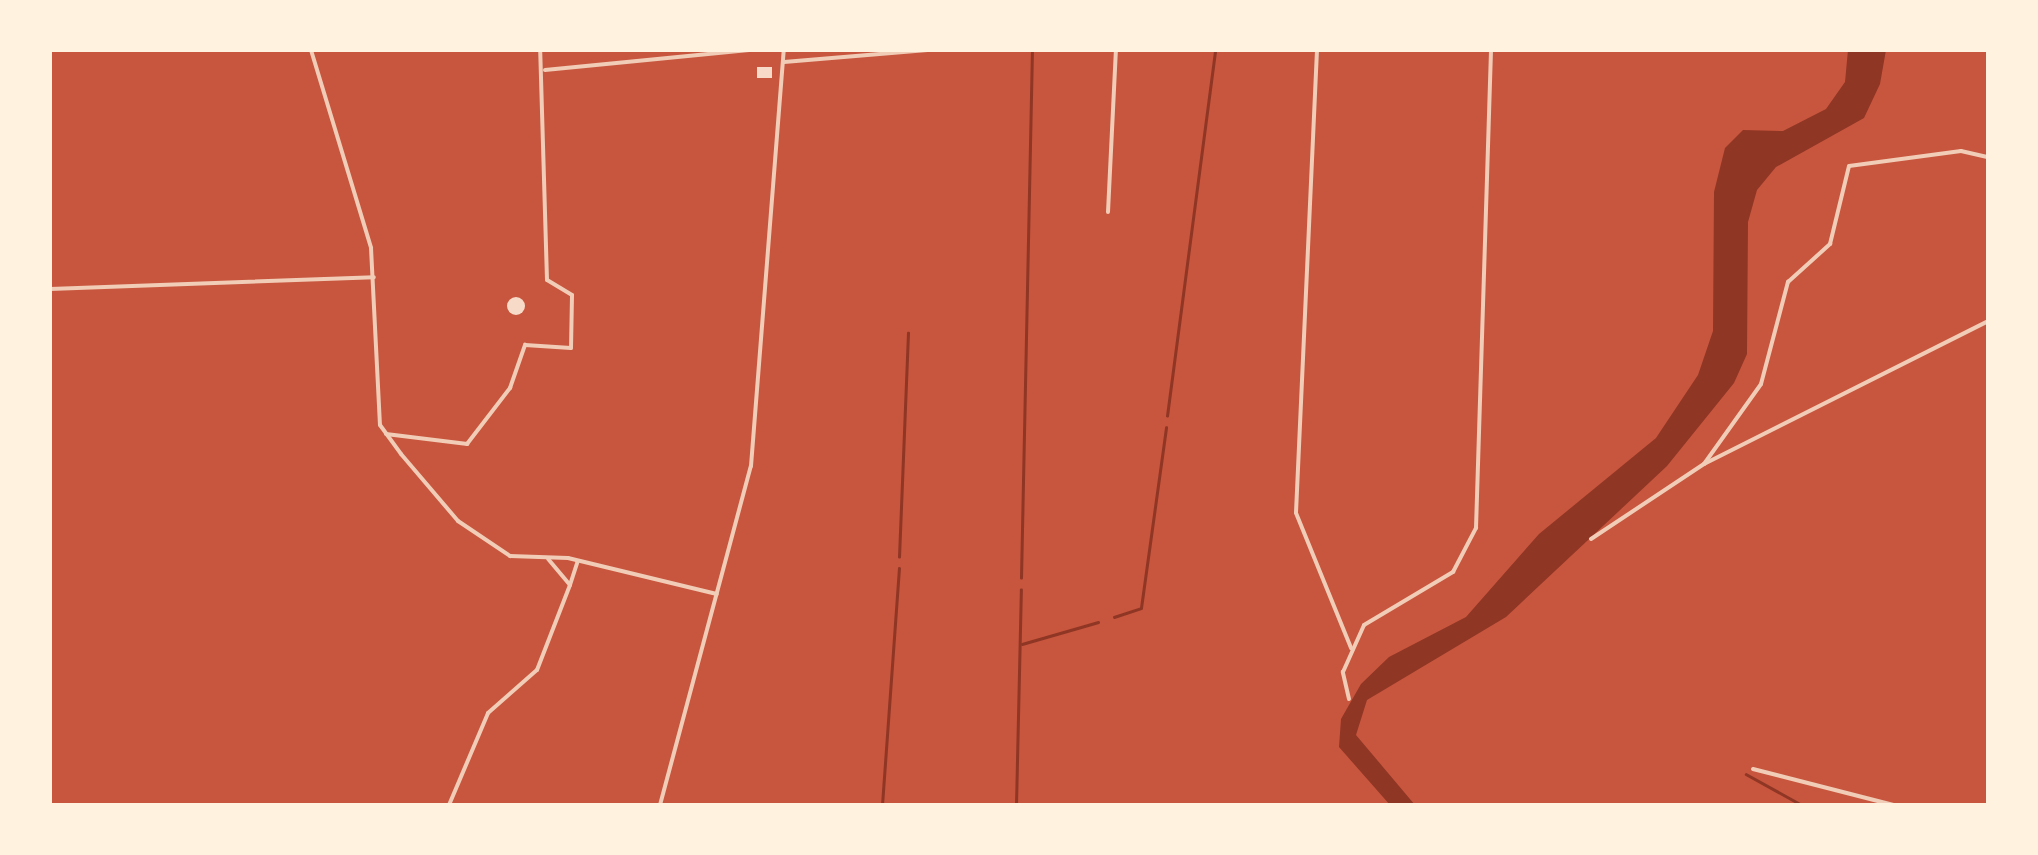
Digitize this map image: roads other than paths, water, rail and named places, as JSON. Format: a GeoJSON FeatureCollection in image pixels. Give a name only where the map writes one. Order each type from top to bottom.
{"type":"FeatureCollection","features":[{"type":"Feature","properties":{"kind":"street"},"geometry":{"type":"LineString","coordinates":[[311,50],[374,277],[386,434],[470,531],[510,556],[579,560],[717,594]]}},
{"type":"Feature","properties":{"kind":"street"},"geometry":{"type":"LineString","coordinates":[[386,434],[467,444],[510,388],[525,346],[571,348],[572,294],[547,280],[544,70],[540,50]]}},
{"type":"Feature","properties":{"kind":"street"},"geometry":{"type":"LineString","coordinates":[[544,70],[749,50]]}},
{"type":"Feature","properties":{"kind":"street"},"geometry":{"type":"LineString","coordinates":[[660,805],[757,428],[784,50]]}},
{"type":"Feature","properties":{"kind":"street"},"geometry":{"type":"LineString","coordinates":[[784,62],[928,50]]}},
{"type":"Feature","properties":{"kind":"street"},"geometry":{"type":"LineString","coordinates":[[1108,212],[1116,50]]}},
{"type":"Feature","properties":{"kind":"street"},"geometry":{"type":"LineString","coordinates":[[1317,50],[1296,513],[1352,650]]}},
{"type":"Feature","properties":{"kind":"street"},"geometry":{"type":"LineString","coordinates":[[1349,699],[1342,678],[1352,650],[1378,612],[1452,572],[1476,528],[1491,50]]}},
{"type":"Feature","properties":{"kind":"street"},"geometry":{"type":"LineString","coordinates":[[1704,464],[1761,384],[1784,292],[1830,244],[1842,173],[1858,161],[1988,157]]}},
{"type":"Feature","properties":{"kind":"street"},"geometry":{"type":"LineString","coordinates":[[50,289],[374,277]]}},
{"type":"Feature","properties":{"kind":"street"},"geometry":{"type":"LineString","coordinates":[[1591,539],[1704,464],[1988,321]]}},
{"type":"Feature","properties":{"kind":"street"},"geometry":{"type":"LineString","coordinates":[[548,560],[570,585]]}},
{"type":"Feature","properties":{"kind":"street"},"geometry":{"type":"LineString","coordinates":[[449,805],[488,713],[537,670],[579,560]]}},
{"type":"Feature","properties":{"kind":"street"},"geometry":{"type":"LineString","coordinates":[[1753,769],[1893,805]]}},
{"type":"Feature","properties":{"kind":"waterway"},"geometry":{"type":"LineString","coordinates":[[1021,578],[1032,50]]}},
{"type":"Feature","properties":{"kind":"waterway"},"geometry":{"type":"LineString","coordinates":[[1167,416],[1215,50]]}},
{"type":"Feature","properties":{"kind":"waterway"},"geometry":{"type":"LineString","coordinates":[[899,557],[908,333]]}},
{"type":"Feature","properties":{"kind":"waterway"},"geometry":{"type":"LineString","coordinates":[[1114,617],[1141,608],[1166,428]]}},
{"type":"Feature","properties":{"kind":"waterway"},"geometry":{"type":"LineString","coordinates":[[882,805],[899,569]]}},
{"type":"Feature","properties":{"kind":"waterway"},"geometry":{"type":"LineString","coordinates":[[1016,805],[1021,590]]}},
{"type":"Feature","properties":{"kind":"waterway"},"geometry":{"type":"LineString","coordinates":[[1022,644],[1098,622]]}},
{"type":"Feature","properties":{"kind":"waterway"},"geometry":{"type":"LineString","coordinates":[[1746,774],[1802,805]]}}]}
